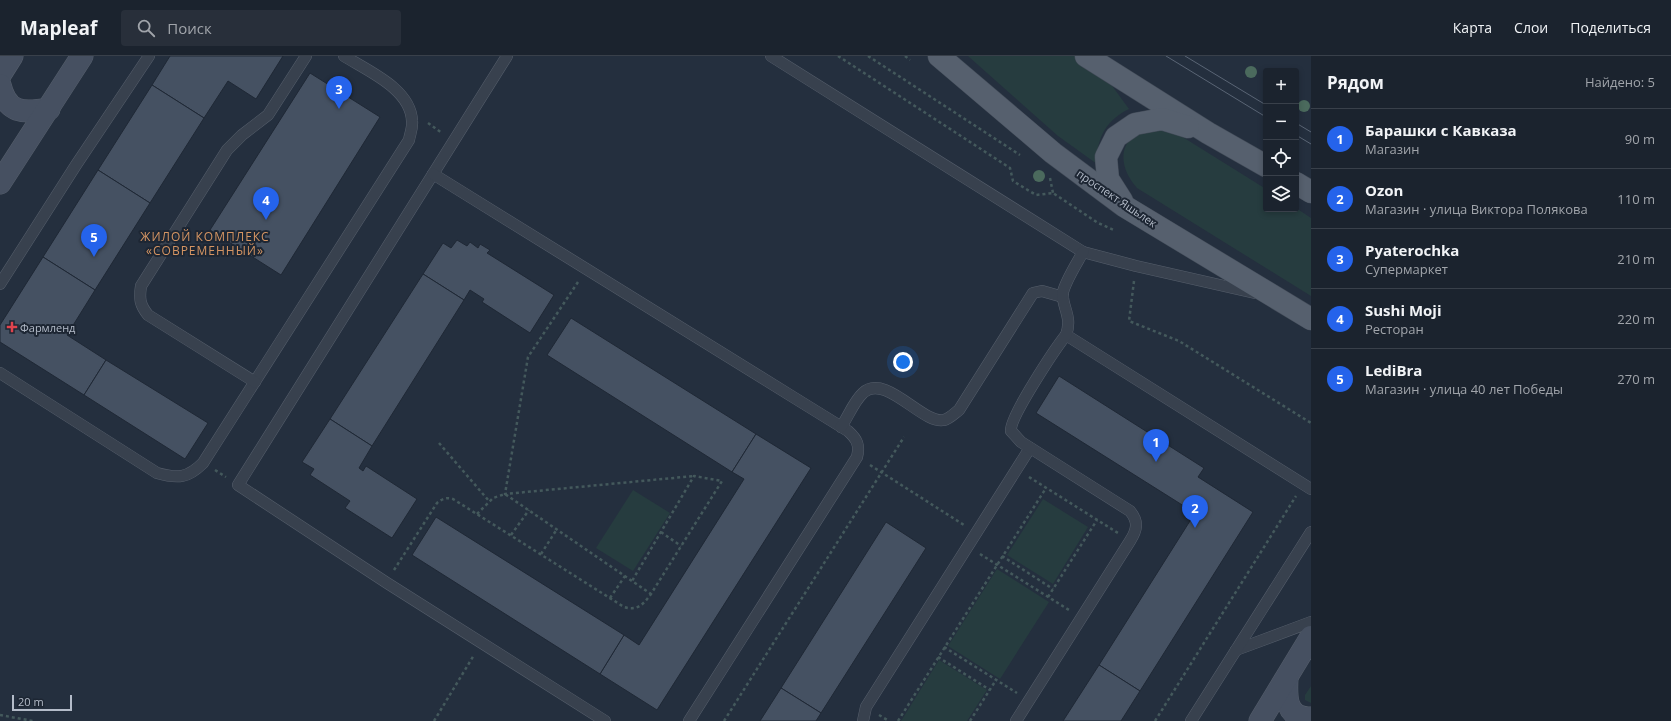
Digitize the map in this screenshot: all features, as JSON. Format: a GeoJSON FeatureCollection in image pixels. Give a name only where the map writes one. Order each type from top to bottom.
{"type":"FeatureCollection","features":[{"type":"Feature","properties":{"kind":"main road","name":"проспект Яшьлек"},"geometry":{"type":"LineString","coordinates":[[939,56],[1052,153],[1124,206],[1311,319]]}},
{"type":"Feature","properties":{"kind":"main road"},"geometry":{"type":"LineString","coordinates":[[1086,56],[1208,133],[1263,164]]}},
{"type":"Feature","properties":{"kind":"main road"},"geometry":{"type":"LineString","coordinates":[[1124,206],[1108,179],[1106,157],[1116,137],[1135,124],[1162,119],[1208,133]]}},
{"type":"Feature","properties":{"kind":"main road"},"geometry":{"type":"LineString","coordinates":[[1299,185],[1311,192]]}},
{"type":"Feature","properties":{"kind":"street"},"geometry":{"type":"LineString","coordinates":[[0,75],[12,56]]}},
{"type":"Feature","properties":{"kind":"street"},"geometry":{"type":"LineString","coordinates":[[0,183],[82,56]]}},
{"type":"Feature","properties":{"kind":"street"},"geometry":{"type":"LineString","coordinates":[[0,85],[3,98],[15,109],[29,112],[48,109]]}},
{"type":"Feature","properties":{"kind":"street"},"geometry":{"type":"LineString","coordinates":[[1260,721],[1311,637]]}},
{"type":"Feature","properties":{"kind":"street"},"geometry":{"type":"LineString","coordinates":[[1287,678],[1286,697],[1291,710],[1303,718],[1311,718]]}},
{"type":"Feature","properties":{"kind":"lane"},"geometry":{"type":"LineString","coordinates":[[0,284],[76,165],[149,56]]}},
{"type":"Feature","properties":{"kind":"lane"},"geometry":{"type":"LineString","coordinates":[[255,382],[148,315],[140,302],[140,286],[226,150],[242,135],[268,115],[306,56]]}},
{"type":"Feature","properties":{"kind":"lane"},"geometry":{"type":"LineString","coordinates":[[0,373],[157,473],[171,477],[184,476],[194,472],[203,463],[409,140],[413,122],[407,101],[399,91],[344,56]]}},
{"type":"Feature","properties":{"kind":"lane"},"geometry":{"type":"LineString","coordinates":[[506,56],[238,485],[387,583],[606,721]]}},
{"type":"Feature","properties":{"kind":"lane"},"geometry":{"type":"LineString","coordinates":[[771,56],[1083,252],[1136,266],[1275,297]]}},
{"type":"Feature","properties":{"kind":"lane"},"geometry":{"type":"LineString","coordinates":[[433,174],[587,268],[841,427],[854,436],[858,443],[857,457],[689,721]]}},
{"type":"Feature","properties":{"kind":"lane"},"geometry":{"type":"LineString","coordinates":[[1016,721],[1130,541],[1137,527],[1135,517],[1130,511],[1030,448],[1016,438],[1011,431],[1011,423],[1018,409],[1056,348],[1066,335],[1069,326],[1063,291],[1083,252]]}},
{"type":"Feature","properties":{"kind":"lane"},"geometry":{"type":"LineString","coordinates":[[841,427],[862,393],[871,388],[881,389],[893,394],[933,418],[943,420],[949,417],[959,410],[1033,293],[1042,291],[1063,297]]}},
{"type":"Feature","properties":{"kind":"lane"},"geometry":{"type":"LineString","coordinates":[[1066,335],[1311,489]]}},
{"type":"Feature","properties":{"kind":"lane"},"geometry":{"type":"LineString","coordinates":[[863,721],[866,706],[1030,448]]}},
{"type":"Feature","properties":{"kind":"lane"},"geometry":{"type":"LineString","coordinates":[[1191,721],[1311,532]]}},
{"type":"Feature","properties":{"kind":"lane"},"geometry":{"type":"LineString","coordinates":[[1236,650],[1311,622]]}},
{"type":"Feature","properties":{"kind":"path"},"geometry":{"type":"LineString","coordinates":[[838,56],[1010,168],[1013,181],[1036,195],[1053,193],[1098,223],[1114,230]]}},
{"type":"Feature","properties":{"kind":"path"},"geometry":{"type":"LineString","coordinates":[[868,56],[1024,157]]}},
{"type":"Feature","properties":{"kind":"path"},"geometry":{"type":"LineString","coordinates":[[905,56],[910,60]]}},
{"type":"Feature","properties":{"kind":"path"},"geometry":{"type":"LineString","coordinates":[[1050,174],[1053,193]]}},
{"type":"Feature","properties":{"kind":"path"},"geometry":{"type":"LineString","coordinates":[[505,494],[528,357],[587,268]]}},
{"type":"Feature","properties":{"kind":"path"},"geometry":{"type":"LineString","coordinates":[[1134,280],[1129,321],[1179,341],[1311,423]]}},
{"type":"Feature","properties":{"kind":"path"},"geometry":{"type":"LineString","coordinates":[[724,721],[904,437]]}},
{"type":"Feature","properties":{"kind":"path"},"geometry":{"type":"LineString","coordinates":[[439,443],[490,501]]}},
{"type":"Feature","properties":{"kind":"path"},"geometry":{"type":"LineString","coordinates":[[857,457],[976,532]]}},
{"type":"Feature","properties":{"kind":"path"},"geometry":{"type":"LineString","coordinates":[[203,463],[238,485]]}},
{"type":"Feature","properties":{"kind":"path"},"geometry":{"type":"LineString","coordinates":[[1016,469],[1130,541]]}},
{"type":"Feature","properties":{"kind":"path"},"geometry":{"type":"LineString","coordinates":[[632,581],[694,476]]}},
{"type":"Feature","properties":{"kind":"path"},"geometry":{"type":"LineString","coordinates":[[387,583],[437,503],[441,500],[453,499],[624,607],[634,608],[642,605],[651,594],[722,481],[694,476],[497,495],[477,514]]}},
{"type":"Feature","properties":{"kind":"path"},"geometry":{"type":"LineString","coordinates":[[898,721],[1046,488]]}},
{"type":"Feature","properties":{"kind":"path"},"geometry":{"type":"LineString","coordinates":[[1155,721],[1298,492]]}},
{"type":"Feature","properties":{"kind":"path"},"geometry":{"type":"LineString","coordinates":[[505,494],[651,594]]}},
{"type":"Feature","properties":{"kind":"path"},"geometry":{"type":"LineString","coordinates":[[511,535],[528,510]]}},
{"type":"Feature","properties":{"kind":"path"},"geometry":{"type":"LineString","coordinates":[[1048,597],[1097,520]]}},
{"type":"Feature","properties":{"kind":"path"},"geometry":{"type":"LineString","coordinates":[[540,554],[557,529]]}},
{"type":"Feature","properties":{"kind":"path"},"geometry":{"type":"LineString","coordinates":[[661,532],[681,546]]}},
{"type":"Feature","properties":{"kind":"path"},"geometry":{"type":"LineString","coordinates":[[968,546],[1081,618]]}},
{"type":"Feature","properties":{"kind":"path"},"geometry":{"type":"LineString","coordinates":[[1002,556],[1053,589]]}},
{"type":"Feature","properties":{"kind":"path"},"geometry":{"type":"LineString","coordinates":[[610,598],[625,576]]}},
{"type":"Feature","properties":{"kind":"path"},"geometry":{"type":"LineString","coordinates":[[434,721],[482,643]]}},
{"type":"Feature","properties":{"kind":"path"},"geometry":{"type":"LineString","coordinates":[[944,647],[1029,700]]}},
{"type":"Feature","properties":{"kind":"path"},"geometry":{"type":"LineString","coordinates":[[938,657],[990,690]]}},
{"type":"Feature","properties":{"kind":"path"},"geometry":{"type":"LineString","coordinates":[[970,721],[996,680]]}},
{"type":"Feature","properties":{"kind":"path"},"geometry":{"type":"LineString","coordinates":[[0,715],[33,721]]}},
{"type":"Feature","properties":{"kind":"green space"},"geometry":{"type":"Polygon","coordinates":[[[968,56],[1076,56],[1102,72],[1129,109],[1114,119],[1104,131],[1098,146],[1097,164],[1058,136],[968,56]]]}},
{"type":"Feature","properties":{"kind":"green space"},"geometry":{"type":"Polygon","coordinates":[[[1165,126],[1263,187],[1263,212],[1299,212],[1299,210],[1311,218],[1311,296],[1137,188],[1132,182],[1125,168],[1124,154],[1125,147],[1129,141],[1135,135],[1145,130],[1165,126]]]}},
{"type":"Feature","properties":{"kind":"green space"},"geometry":{"type":"Polygon","coordinates":[[[633,490],[670,513],[633,571],[596,548],[633,490]]]}},
{"type":"Feature","properties":{"kind":"green space"},"geometry":{"type":"Polygon","coordinates":[[[1043,499],[1088,527],[1053,584],[1007,555],[1043,499]]]}},
{"type":"Feature","properties":{"kind":"green space"},"geometry":{"type":"Polygon","coordinates":[[[997,569],[1049,602],[1000,679],[948,646],[997,569]]]}},
{"type":"Feature","properties":{"kind":"green space"},"geometry":{"type":"Polygon","coordinates":[[[939,660],[987,690],[967,721],[901,721],[939,660]]]}},
{"type":"Feature","properties":{"kind":"green space"},"geometry":{"type":"Polygon","coordinates":[[[1311,686],[1311,703],[1305,700],[1305,695],[1311,686]]]}},
{"type":"Feature","properties":{"kind":"building"},"geometry":{"type":"Polygon","coordinates":[[[170,56],[283,56],[256,99],[228,81],[204,118],[152,85],[170,56]]]}},
{"type":"Feature","properties":{"kind":"building"},"geometry":{"type":"Polygon","coordinates":[[[310,73],[380,117],[281,275],[210,230],[310,73]]]}},
{"type":"Feature","properties":{"kind":"building"},"geometry":{"type":"Polygon","coordinates":[[[152,85],[204,118],[150,203],[98,170],[152,85]]]}},
{"type":"Feature","properties":{"kind":"building"},"geometry":{"type":"Polygon","coordinates":[[[98,170],[150,203],[95,290],[43,257],[98,170]]]}},
{"type":"Feature","properties":{"kind":"building"},"geometry":{"type":"Polygon","coordinates":[[[457,240],[467,246],[470,242],[478,248],[480,244],[490,250],[487,253],[554,295],[530,333],[482,302],[484,299],[470,290],[464,300],[423,274],[443,243],[451,248],[457,240]]]}},
{"type":"Feature","properties":{"kind":"building"},"geometry":{"type":"Polygon","coordinates":[[[43,257],[95,290],[67,335],[106,360],[84,395],[0,342],[0,325],[43,257]]]}},
{"type":"Feature","properties":{"kind":"building"},"geometry":{"type":"Polygon","coordinates":[[[423,274],[464,300],[372,446],[330,419],[423,274]]]}},
{"type":"Feature","properties":{"kind":"building"},"geometry":{"type":"Polygon","coordinates":[[[571,318],[756,434],[732,472],[547,355],[571,318]]]}},
{"type":"Feature","properties":{"kind":"building"},"geometry":{"type":"Polygon","coordinates":[[[106,360],[208,423],[185,459],[84,395],[106,360]]]}},
{"type":"Feature","properties":{"kind":"building"},"geometry":{"type":"Polygon","coordinates":[[[1059,376],[1204,468],[1198,477],[1253,512],[1140,691],[1099,665],[1195,513],[1036,413],[1059,376]]]}},
{"type":"Feature","properties":{"kind":"building"},"geometry":{"type":"Polygon","coordinates":[[[330,419],[372,446],[359,468],[363,471],[366,466],[417,499],[392,538],[345,508],[350,501],[310,475],[314,469],[302,462],[330,419]]]}},
{"type":"Feature","properties":{"kind":"building"},"geometry":{"type":"Polygon","coordinates":[[[756,434],[811,468],[657,710],[600,674],[624,635],[639,645],[744,479],[732,472],[756,434]]]}},
{"type":"Feature","properties":{"kind":"building"},"geometry":{"type":"Polygon","coordinates":[[[436,517],[624,635],[600,674],[412,555],[436,517]]]}},
{"type":"Feature","properties":{"kind":"building"},"geometry":{"type":"Polygon","coordinates":[[[886,522],[926,548],[821,713],[781,688],[886,522]]]}},
{"type":"Feature","properties":{"kind":"building"},"geometry":{"type":"Polygon","coordinates":[[[1099,665],[1140,691],[1121,721],[1063,721],[1099,665]]]}},
{"type":"Feature","properties":{"kind":"building"},"geometry":{"type":"Polygon","coordinates":[[[781,688],[821,713],[816,721],[760,721],[781,688]]]}},
{"type":"Feature","properties":{"kind":"tram line"},"geometry":{"type":"LineString","coordinates":[[1166,56],[1263,115]]}},
{"type":"Feature","properties":{"kind":"tram line"},"geometry":{"type":"LineString","coordinates":[[1185,56],[1264,104]]}},
{"type":"Feature","properties":{"kind":"tram line"},"geometry":{"type":"LineString","coordinates":[[1299,125],[1311,132]]}},
{"type":"Feature","properties":{"kind":"tram line"},"geometry":{"type":"LineString","coordinates":[[1299,137],[1311,144]]}},
{"type":"Feature","properties":{"kind":"place","name":"Pyaterochka"},"geometry":{"type":"Point","coordinates":[339,109]}},
{"type":"Feature","properties":{"kind":"place","name":"Sushi Moji"},"geometry":{"type":"Point","coordinates":[266,220]}},
{"type":"Feature","properties":{"kind":"place","name":"LediBra"},"geometry":{"type":"Point","coordinates":[94,257]}},
{"type":"Feature","properties":{"kind":"place","name":"Фармленд"},"geometry":{"type":"Point","coordinates":[12,327]}},
{"type":"Feature","properties":{"kind":"place","name":"Барашки с Кавказа"},"geometry":{"type":"Point","coordinates":[1156,462]}},
{"type":"Feature","properties":{"kind":"place","name":"Ozon"},"geometry":{"type":"Point","coordinates":[1195,528]}},
{"type":"Feature","properties":{"kind":"district","name":"ЖИЛОЙ КОМПЛЕКС «СОВРЕМЕННЫЙ»"},"geometry":{"type":"Point","coordinates":[205,243]}}]}
